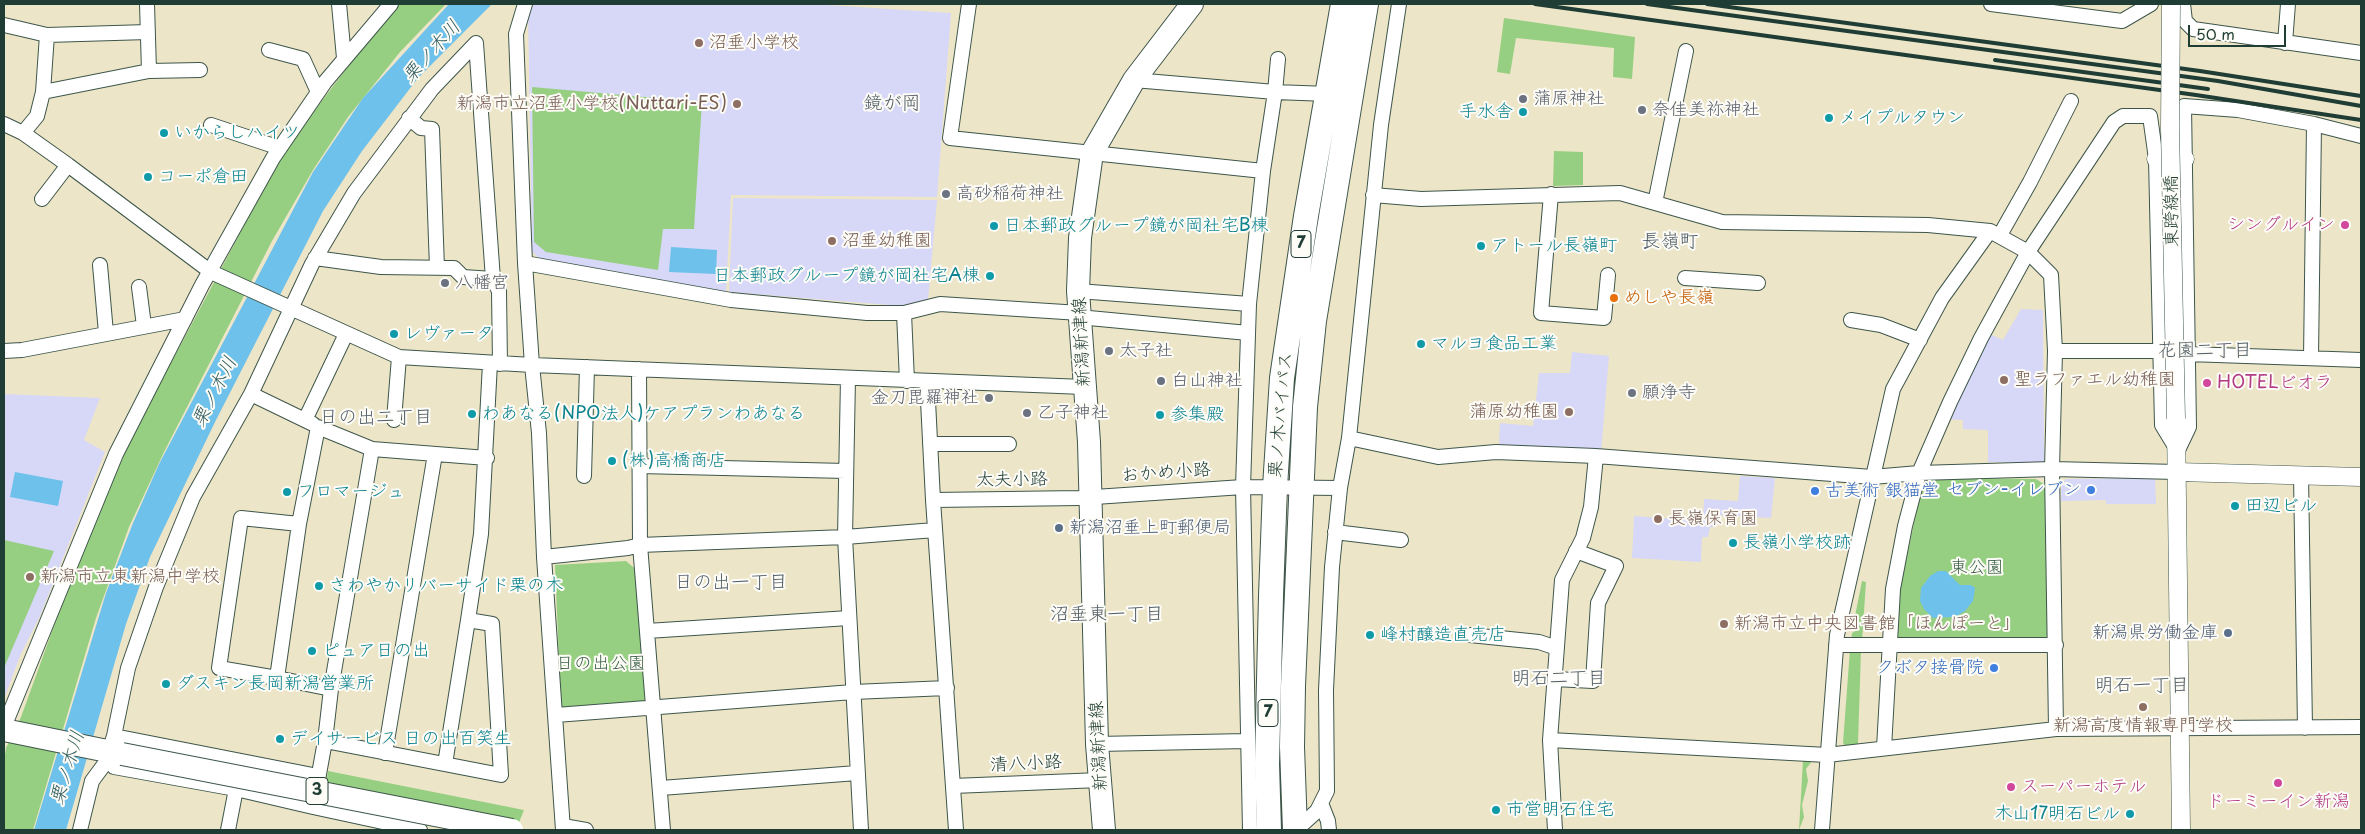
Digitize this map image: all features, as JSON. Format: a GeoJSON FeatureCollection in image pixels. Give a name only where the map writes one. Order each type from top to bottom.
{"type":"FeatureCollection","features":[{"type":"Feature","properties":{"kind":"highway","name":"栗ノ木バイパス"},"geometry":{"type":"LineString","coordinates":[[1269,830],[1268,688],[1275,487],[1282,378],[1289,322],[1344,4]]}},
{"type":"Feature","properties":{"kind":"highway","name":"栗ノ木バイパス"},"geometry":{"type":"LineString","coordinates":[[1295,830],[1292,738],[1300,487],[1305,408],[1314,321],[1366,4]]}},
{"type":"Feature","properties":{"kind":"main road","name":"新潟新津線"},"geometry":{"type":"LineString","coordinates":[[1104,830],[1097,744],[1091,497],[1084,387],[1085,315],[1078,291],[1080,238],[1092,153],[1134,80],[1188,5]]}},
{"type":"Feature","properties":{"kind":"main road","name":"3"},"geometry":{"type":"LineString","coordinates":[[8,730],[512,830]]}},
{"type":"Feature","properties":{"kind":"street"},"geometry":{"type":"LineString","coordinates":[[147,4],[149,70]]}},
{"type":"Feature","properties":{"kind":"street"},"geometry":{"type":"LineString","coordinates":[[339,4],[344,58]]}},
{"type":"Feature","properties":{"kind":"street"},"geometry":{"type":"LineString","coordinates":[[8,730],[116,454],[185,319],[280,148],[344,58],[391,4]]}},
{"type":"Feature","properties":{"kind":"street"},"geometry":{"type":"LineString","coordinates":[[525,4],[516,34],[525,263],[539,433],[544,557],[563,828],[586,830]]}},
{"type":"Feature","properties":{"kind":"street"},"geometry":{"type":"LineString","coordinates":[[969,4],[950,138],[1263,171]]}},
{"type":"Feature","properties":{"kind":"street"},"geometry":{"type":"LineString","coordinates":[[1295,830],[1317,811],[1327,791],[1326,690],[1340,488],[1350,438],[1374,195],[1399,4]]}},
{"type":"Feature","properties":{"kind":"street"},"geometry":{"type":"LineString","coordinates":[[1994,4],[2122,21],[2151,4]]}},
{"type":"Feature","properties":{"kind":"street","name":"東跨線橋"},"geometry":{"type":"LineString","coordinates":[[2171,4],[2170,128],[2177,451],[2181,830]]}},
{"type":"Feature","properties":{"kind":"street"},"geometry":{"type":"LineString","coordinates":[[2183,4],[2185,21],[2193,29],[2361,53]]}},
{"type":"Feature","properties":{"kind":"street"},"geometry":{"type":"LineString","coordinates":[[2285,43],[2290,4]]}},
{"type":"Feature","properties":{"kind":"street"},"geometry":{"type":"LineString","coordinates":[[4,25],[47,35],[148,32]]}},
{"type":"Feature","properties":{"kind":"street"},"geometry":{"type":"LineString","coordinates":[[23,133],[37,116],[43,92],[47,35]]}},
{"type":"Feature","properties":{"kind":"street"},"geometry":{"type":"LineString","coordinates":[[80,830],[92,781],[111,750],[128,668],[156,587],[193,497],[250,394],[315,258],[354,193],[432,89],[476,43],[493,279],[499,291],[481,534],[445,764]]}},
{"type":"Feature","properties":{"kind":"street"},"geometry":{"type":"LineString","coordinates":[[269,50],[303,59],[318,92]]}},
{"type":"Feature","properties":{"kind":"street"},"geometry":{"type":"LineString","coordinates":[[1655,203],[1686,51]]}},
{"type":"Feature","properties":{"kind":"street"},"geometry":{"type":"LineString","coordinates":[[1250,830],[1244,487],[1249,304],[1263,171],[1278,59]]}},
{"type":"Feature","properties":{"kind":"street"},"geometry":{"type":"LineString","coordinates":[[43,92],[149,70],[200,70]]}},
{"type":"Feature","properties":{"kind":"street"},"geometry":{"type":"LineString","coordinates":[[1134,80],[1275,92],[1328,94]]}},
{"type":"Feature","properties":{"kind":"street"},"geometry":{"type":"LineString","coordinates":[[1822,830],[1836,645],[1840,619],[1856,558],[1872,477],[1893,389],[1942,298],[1995,233],[2030,182],[2071,101]]}},
{"type":"Feature","properties":{"kind":"street"},"geometry":{"type":"LineString","coordinates":[[2177,451],[2189,427],[2184,106],[2238,110],[2314,124],[2361,136]]}},
{"type":"Feature","properties":{"kind":"street"},"geometry":{"type":"LineString","coordinates":[[1884,748],[1893,589],[1905,526],[1919,473],[1977,346],[2028,252],[2114,122],[2124,116],[2150,116],[2156,159],[2162,425],[2177,451]]}},
{"type":"Feature","properties":{"kind":"street"},"geometry":{"type":"LineString","coordinates":[[409,118],[420,128],[432,129],[437,268]]}},
{"type":"Feature","properties":{"kind":"street"},"geometry":{"type":"LineString","coordinates":[[4,124],[23,133],[68,165],[211,272],[399,357],[532,365],[1084,387]]}},
{"type":"Feature","properties":{"kind":"street"},"geometry":{"type":"LineString","coordinates":[[2311,358],[2314,124]]}},
{"type":"Feature","properties":{"kind":"street"},"geometry":{"type":"LineString","coordinates":[[211,125],[280,148]]}},
{"type":"Feature","properties":{"kind":"street"},"geometry":{"type":"LineString","coordinates":[[2156,159],[2185,159]]}},
{"type":"Feature","properties":{"kind":"street"},"geometry":{"type":"LineString","coordinates":[[42,199],[68,165]]}},
{"type":"Feature","properties":{"kind":"street"},"geometry":{"type":"LineString","coordinates":[[1374,195],[1421,199],[1620,193],[1692,215],[1731,223],[1928,225],[1995,233],[2028,252],[2051,275],[2055,351],[2052,470],[2056,729]]}},
{"type":"Feature","properties":{"kind":"street"},"geometry":{"type":"LineString","coordinates":[[1550,194],[1541,313],[1604,318],[1608,275]]}},
{"type":"Feature","properties":{"kind":"street"},"geometry":{"type":"LineString","coordinates":[[315,258],[381,267],[454,268],[463,276],[493,279]]}},
{"type":"Feature","properties":{"kind":"street"},"geometry":{"type":"LineString","coordinates":[[525,263],[731,300],[867,313],[904,313],[940,304],[1085,315],[1248,333]]}},
{"type":"Feature","properties":{"kind":"street"},"geometry":{"type":"LineString","coordinates":[[100,265],[106,333]]}},
{"type":"Feature","properties":{"kind":"street"},"geometry":{"type":"LineString","coordinates":[[1686,278],[1758,283]]}},
{"type":"Feature","properties":{"kind":"street"},"geometry":{"type":"LineString","coordinates":[[139,287],[144,326]]}},
{"type":"Feature","properties":{"kind":"street"},"geometry":{"type":"LineString","coordinates":[[1078,291],[1249,304]]}},
{"type":"Feature","properties":{"kind":"street"},"geometry":{"type":"LineString","coordinates":[[904,313],[907,381]]}},
{"type":"Feature","properties":{"kind":"street"},"geometry":{"type":"LineString","coordinates":[[4,351],[22,350],[185,319]]}},
{"type":"Feature","properties":{"kind":"street"},"geometry":{"type":"LineString","coordinates":[[1851,320],[1882,325],[1920,340]]}},
{"type":"Feature","properties":{"kind":"street"},"geometry":{"type":"LineString","coordinates":[[305,420],[346,334]]}},
{"type":"Feature","properties":{"kind":"street"},"geometry":{"type":"LineString","coordinates":[[2055,351],[2159,351]]}},
{"type":"Feature","properties":{"kind":"street"},"geometry":{"type":"LineString","coordinates":[[2188,354],[2361,360]]}},
{"type":"Feature","properties":{"kind":"street"},"geometry":{"type":"LineString","coordinates":[[394,420],[399,357]]}},
{"type":"Feature","properties":{"kind":"street"},"geometry":{"type":"LineString","coordinates":[[584,476],[587,367]]}},
{"type":"Feature","properties":{"kind":"street"},"geometry":{"type":"LineString","coordinates":[[639,369],[640,545],[663,830]]}},
{"type":"Feature","properties":{"kind":"street"},"geometry":{"type":"LineString","coordinates":[[848,378],[845,537],[861,830]]}},
{"type":"Feature","properties":{"kind":"street"},"geometry":{"type":"LineString","coordinates":[[927,381],[933,500],[956,830]]}},
{"type":"Feature","properties":{"kind":"street"},"geometry":{"type":"LineString","coordinates":[[250,394],[318,427],[372,449],[487,458]]}},
{"type":"Feature","properties":{"kind":"street"},"geometry":{"type":"LineString","coordinates":[[277,678],[299,524],[318,427]]}},
{"type":"Feature","properties":{"kind":"street"},"geometry":{"type":"LineString","coordinates":[[1350,438],[1438,457],[1496,452],[1596,456],[1872,477],[1919,473],[2052,470],[2361,477]]}},
{"type":"Feature","properties":{"kind":"street"},"geometry":{"type":"LineString","coordinates":[[930,444],[1009,444]]}},
{"type":"Feature","properties":{"kind":"street"},"geometry":{"type":"LineString","coordinates":[[313,807],[325,742],[331,688],[372,449]]}},
{"type":"Feature","properties":{"kind":"street"},"geometry":{"type":"LineString","coordinates":[[385,753],[435,454]]}},
{"type":"Feature","properties":{"kind":"street"},"geometry":{"type":"LineString","coordinates":[[1555,830],[1550,740],[1562,580],[1576,551],[1591,507],[1596,456]]}},
{"type":"Feature","properties":{"kind":"street"},"geometry":{"type":"LineString","coordinates":[[640,466],[846,471]]}},
{"type":"Feature","properties":{"kind":"street"},"geometry":{"type":"LineString","coordinates":[[2302,475],[2306,728]]}},
{"type":"Feature","properties":{"kind":"street","name":"おかめ小路"},"geometry":{"type":"LineString","coordinates":[[1091,497],[1244,487],[1340,488]]}},
{"type":"Feature","properties":{"kind":"street","name":"太夫小路"},"geometry":{"type":"LineString","coordinates":[[933,500],[1091,497]]}},
{"type":"Feature","properties":{"kind":"street"},"geometry":{"type":"LineString","coordinates":[[299,524],[241,518],[219,668],[331,688]]}},
{"type":"Feature","properties":{"kind":"street"},"geometry":{"type":"LineString","coordinates":[[544,557],[640,545],[845,537],[935,530]]}},
{"type":"Feature","properties":{"kind":"street"},"geometry":{"type":"LineString","coordinates":[[1336,532],[1400,540]]}},
{"type":"Feature","properties":{"kind":"street"},"geometry":{"type":"LineString","coordinates":[[1556,679],[1593,681],[1598,603],[1616,566],[1576,551]]}},
{"type":"Feature","properties":{"kind":"street"},"geometry":{"type":"LineString","coordinates":[[647,631],[849,618]]}},
{"type":"Feature","properties":{"kind":"street"},"geometry":{"type":"LineString","coordinates":[[325,742],[502,775],[492,624],[468,620]]}},
{"type":"Feature","properties":{"kind":"street"},"geometry":{"type":"LineString","coordinates":[[1470,636],[1539,642],[1557,648]]}},
{"type":"Feature","properties":{"kind":"street"},"geometry":{"type":"LineString","coordinates":[[1836,645],[2056,645]]}},
{"type":"Feature","properties":{"kind":"street"},"geometry":{"type":"LineString","coordinates":[[556,715],[853,692],[947,688]]}},
{"type":"Feature","properties":{"kind":"street"},"geometry":{"type":"LineString","coordinates":[[1550,740],[1827,756],[2056,729],[2361,727]]}},
{"type":"Feature","properties":{"kind":"street"},"geometry":{"type":"LineString","coordinates":[[1097,744],[1247,740]]}},
{"type":"Feature","properties":{"kind":"street"},"geometry":{"type":"LineString","coordinates":[[111,750],[318,776]]}},
{"type":"Feature","properties":{"kind":"street"},"geometry":{"type":"LineString","coordinates":[[111,750],[114,767],[236,789],[420,830]]}},
{"type":"Feature","properties":{"kind":"street"},"geometry":{"type":"LineString","coordinates":[[661,788],[857,773]]}},
{"type":"Feature","properties":{"kind":"street","name":"清八小路"},"geometry":{"type":"LineString","coordinates":[[953,786],[1100,780]]}},
{"type":"Feature","properties":{"kind":"street"},"geometry":{"type":"LineString","coordinates":[[228,830],[236,789]]}},
{"type":"Feature","properties":{"kind":"street"},"geometry":{"type":"LineString","coordinates":[[1321,804],[1328,821],[1329,830]]}},
{"type":"Feature","properties":{"kind":"shaded area","name":"新潟市立沼垂小学校(Nuttari-ES)"},"geometry":{"type":"Polygon","coordinates":[[[535,4],[810,4],[951,13],[937,197],[731,195],[726,293],[540,260],[532,251],[528,9],[535,4]]]}},
{"type":"Feature","properties":{"kind":"shaded area","name":"沼垂幼稚園"},"geometry":{"type":"Polygon","coordinates":[[[733,198],[937,200],[928,300],[902,306],[729,292],[733,198]]]}},
{"type":"Feature","properties":{"kind":"shaded area","name":"聖ラファエル幼稚園"},"geometry":{"type":"Polygon","coordinates":[[[2021,309],[2043,310],[2044,463],[1988,462],[1988,430],[1963,429],[1963,420],[1944,419],[1987,333],[2003,340],[2021,309]]]}},
{"type":"Feature","properties":{"kind":"shaded area","name":"蒲原幼稚園"},"geometry":{"type":"Polygon","coordinates":[[[1572,352],[1609,356],[1601,453],[1499,446],[1500,423],[1533,426],[1539,373],[1570,373],[1572,352]]]}},
{"type":"Feature","properties":{"kind":"shaded area","name":"新潟市立東新潟中学校"},"geometry":{"type":"Polygon","coordinates":[[[4,394],[100,398],[84,440],[105,452],[40,616],[20,656],[4,699],[4,394]]]}},
{"type":"Feature","properties":{"kind":"shaded area","name":"長嶺保育園"},"geometry":{"type":"Polygon","coordinates":[[[1740,476],[1775,478],[1771,518],[1715,515],[1714,527],[1710,527],[1708,537],[1702,537],[1701,562],[1632,558],[1634,516],[1703,521],[1704,499],[1738,501],[1740,476]]]}},
{"type":"Feature","properties":{"kind":"shaded area"},"geometry":{"type":"Polygon","coordinates":[[[2155,478],[2156,504],[2106,504],[2106,500],[2061,501],[2061,484],[2066,479],[2155,478]]]}},
{"type":"Feature","properties":{"kind":"green space"},"geometry":{"type":"Polygon","coordinates":[[[396,4],[446,4],[400,52],[348,117],[313,170],[272,241],[164,452],[129,527],[96,618],[33,830],[4,830],[4,762],[6,748],[21,717],[84,543],[118,463],[273,171],[298,132],[396,4]]]}},
{"type":"Feature","properties":{"kind":"green space"},"geometry":{"type":"Polygon","coordinates":[[[1504,18],[1635,37],[1632,79],[1613,77],[1614,48],[1516,38],[1510,74],[1497,72],[1504,18]]]}},
{"type":"Feature","properties":{"kind":"green space"},"geometry":{"type":"Polygon","coordinates":[[[532,87],[702,102],[694,229],[663,229],[658,270],[546,252],[534,242],[532,87]]]}},
{"type":"Feature","properties":{"kind":"green space"},"geometry":{"type":"Polygon","coordinates":[[[1554,151],[1583,152],[1583,185],[1553,186],[1554,151]]]}},
{"type":"Feature","properties":{"kind":"green space","name":"東公園"},"geometry":{"type":"Polygon","coordinates":[[[1930,478],[2036,479],[2047,486],[2048,636],[2040,639],[1901,639],[1895,634],[1900,589],[1922,485],[1930,478]]]}},
{"type":"Feature","properties":{"kind":"green space"},"geometry":{"type":"Polygon","coordinates":[[[4,540],[54,551],[4,668],[4,540]]]}},
{"type":"Feature","properties":{"kind":"green space","name":"日の出公園"},"geometry":{"type":"Polygon","coordinates":[[[626,561],[639,572],[645,706],[561,710],[555,565],[626,561]]]}},
{"type":"Feature","properties":{"kind":"green space"},"geometry":{"type":"Polygon","coordinates":[[[1862,581],[1866,582],[1862,642],[1851,641],[1852,633],[1859,629],[1859,625],[1854,621],[1862,581]]]}},
{"type":"Feature","properties":{"kind":"green space"},"geometry":{"type":"Polygon","coordinates":[[[1850,649],[1861,650],[1858,744],[1845,746],[1843,743],[1850,649]]]}},
{"type":"Feature","properties":{"kind":"green space"},"geometry":{"type":"Polygon","coordinates":[[[1803,760],[1812,761],[1806,769],[1808,781],[1802,805],[1804,817],[1799,830],[1803,760]]]}},
{"type":"Feature","properties":{"kind":"green space"},"geometry":{"type":"Polygon","coordinates":[[[328,771],[524,810],[516,830],[326,783],[328,771]]]}},
{"type":"Feature","properties":{"kind":"water","name":"栗ノ木川"},"geometry":{"type":"Polygon","coordinates":[[[449,4],[492,4],[418,78],[362,151],[323,211],[215,422],[150,557],[126,624],[66,830],[34,830],[106,593],[133,523],[159,464],[313,172],[363,98],[449,4]]]}},
{"type":"Feature","properties":{"kind":"water"},"geometry":{"type":"Polygon","coordinates":[[[671,247],[717,250],[716,274],[669,272],[671,247]]]}},
{"type":"Feature","properties":{"kind":"water"},"geometry":{"type":"Polygon","coordinates":[[[15,472],[63,481],[58,506],[10,497],[15,472]]]}},
{"type":"Feature","properties":{"kind":"water"},"geometry":{"type":"Polygon","coordinates":[[[1938,571],[1946,571],[1960,585],[1971,585],[1975,588],[1973,601],[1965,611],[1955,617],[1933,618],[1924,609],[1920,601],[1921,588],[1930,576],[1938,571]]]}},
{"type":"Feature","properties":{"kind":"railway"},"geometry":{"type":"LineString","coordinates":[[1535,4],[2196,95],[2361,120]]}},
{"type":"Feature","properties":{"kind":"railway"},"geometry":{"type":"LineString","coordinates":[[1647,4],[2218,81],[2361,106]]}},
{"type":"Feature","properties":{"kind":"railway"},"geometry":{"type":"LineString","coordinates":[[1707,4],[2200,71],[2361,96]]}},
{"type":"Feature","properties":{"kind":"railway"},"geometry":{"type":"LineString","coordinates":[[1995,60],[2208,89]]}},
{"type":"Feature","properties":{"kind":"place","name":"沼垂小学校"},"geometry":{"type":"Point","coordinates":[699,43]}},
{"type":"Feature","properties":{"kind":"place","name":"蒲原神社"},"geometry":{"type":"Point","coordinates":[1523,99]}},
{"type":"Feature","properties":{"kind":"place","name":"新潟市立沼垂小学校(Nuttari-ES)"},"geometry":{"type":"Point","coordinates":[737,104]}},
{"type":"Feature","properties":{"kind":"place","name":"奈佳美祢神社"},"geometry":{"type":"Point","coordinates":[1642,110]}},
{"type":"Feature","properties":{"kind":"place","name":"手水舎"},"geometry":{"type":"Point","coordinates":[1523,112]}},
{"type":"Feature","properties":{"kind":"place","name":"メイプルタウン"},"geometry":{"type":"Point","coordinates":[1829,118]}},
{"type":"Feature","properties":{"kind":"place","name":"いからしハイツ"},"geometry":{"type":"Point","coordinates":[164,133]}},
{"type":"Feature","properties":{"kind":"place","name":"コーポ倉田"},"geometry":{"type":"Point","coordinates":[148,177]}},
{"type":"Feature","properties":{"kind":"place","name":"高砂稲荷神社"},"geometry":{"type":"Point","coordinates":[946,194]}},
{"type":"Feature","properties":{"kind":"place","name":"シングルイン"},"geometry":{"type":"Point","coordinates":[2345,225]}},
{"type":"Feature","properties":{"kind":"place","name":"日本郵政グループ鏡が岡社宅B棟"},"geometry":{"type":"Point","coordinates":[994,226]}},
{"type":"Feature","properties":{"kind":"place","name":"沼垂幼稚園"},"geometry":{"type":"Point","coordinates":[832,241]}},
{"type":"Feature","properties":{"kind":"place","name":"アトール長嶺町"},"geometry":{"type":"Point","coordinates":[1481,246]}},
{"type":"Feature","properties":{"kind":"place","name":"日本郵政グループ鏡が岡社宅A棟"},"geometry":{"type":"Point","coordinates":[990,276]}},
{"type":"Feature","properties":{"kind":"place","name":"八幡宮"},"geometry":{"type":"Point","coordinates":[445,283]}},
{"type":"Feature","properties":{"kind":"place","name":"めしや長嶺"},"geometry":{"type":"Point","coordinates":[1614,298]}},
{"type":"Feature","properties":{"kind":"place","name":"レヴァータ"},"geometry":{"type":"Point","coordinates":[394,334]}},
{"type":"Feature","properties":{"kind":"place","name":"マルヨ食品工業"},"geometry":{"type":"Point","coordinates":[1421,344]}},
{"type":"Feature","properties":{"kind":"place","name":"太子社"},"geometry":{"type":"Point","coordinates":[1109,351]}},
{"type":"Feature","properties":{"kind":"place","name":"聖ラファエル幼稚園"},"geometry":{"type":"Point","coordinates":[2004,380]}},
{"type":"Feature","properties":{"kind":"place","name":"白山神社"},"geometry":{"type":"Point","coordinates":[1161,381]}},
{"type":"Feature","properties":{"kind":"place","name":"HOTELビオラ"},"geometry":{"type":"Point","coordinates":[2207,383]}},
{"type":"Feature","properties":{"kind":"place","name":"願浄寺"},"geometry":{"type":"Point","coordinates":[1632,393]}},
{"type":"Feature","properties":{"kind":"place","name":"金刀毘羅神社"},"geometry":{"type":"Point","coordinates":[989,398]}},
{"type":"Feature","properties":{"kind":"place","name":"蒲原幼稚園"},"geometry":{"type":"Point","coordinates":[1569,412]}},
{"type":"Feature","properties":{"kind":"place","name":"乙子神社"},"geometry":{"type":"Point","coordinates":[1027,413]}},
{"type":"Feature","properties":{"kind":"place","name":"わあなる(NPO法人)ケアプランわあなる"},"geometry":{"type":"Point","coordinates":[472,414]}},
{"type":"Feature","properties":{"kind":"place","name":"参集殿"},"geometry":{"type":"Point","coordinates":[1160,415]}},
{"type":"Feature","properties":{"kind":"place","name":"(株)高橋商店"},"geometry":{"type":"Point","coordinates":[612,461]}},
{"type":"Feature","properties":{"kind":"place","name":"セブン-イレブン"},"geometry":{"type":"Point","coordinates":[2091,490]}},
{"type":"Feature","properties":{"kind":"place","name":"古美術 銀猫堂"},"geometry":{"type":"Point","coordinates":[1815,491]}},
{"type":"Feature","properties":{"kind":"place","name":"フロマージュ"},"geometry":{"type":"Point","coordinates":[287,492]}},
{"type":"Feature","properties":{"kind":"place","name":"田辺ビル"},"geometry":{"type":"Point","coordinates":[2235,506]}},
{"type":"Feature","properties":{"kind":"place","name":"長嶺保育園"},"geometry":{"type":"Point","coordinates":[1658,519]}},
{"type":"Feature","properties":{"kind":"place","name":"新潟沼垂上町郵便局"},"geometry":{"type":"Point","coordinates":[1059,528]}},
{"type":"Feature","properties":{"kind":"place","name":"長嶺小学校跡"},"geometry":{"type":"Point","coordinates":[1733,543]}},
{"type":"Feature","properties":{"kind":"place","name":"新潟市立東新潟中学校"},"geometry":{"type":"Point","coordinates":[30,577]}},
{"type":"Feature","properties":{"kind":"place","name":"さわやかリバーサイド栗の木"},"geometry":{"type":"Point","coordinates":[319,586]}},
{"type":"Feature","properties":{"kind":"place","name":"新潟市立中央図書館「ほんぽーと」"},"geometry":{"type":"Point","coordinates":[1724,624]}},
{"type":"Feature","properties":{"kind":"place","name":"新潟県労働金庫"},"geometry":{"type":"Point","coordinates":[2228,633]}},
{"type":"Feature","properties":{"kind":"place","name":"峰村醸造直売店"},"geometry":{"type":"Point","coordinates":[1370,635]}},
{"type":"Feature","properties":{"kind":"place","name":"ピュア日の出"},"geometry":{"type":"Point","coordinates":[312,651]}},
{"type":"Feature","properties":{"kind":"place","name":"クボタ接骨院"},"geometry":{"type":"Point","coordinates":[1994,668]}},
{"type":"Feature","properties":{"kind":"place","name":"ダスキン長岡新潟営業所"},"geometry":{"type":"Point","coordinates":[166,684]}},
{"type":"Feature","properties":{"kind":"place","name":"新潟高度情報専門学校"},"geometry":{"type":"Point","coordinates":[2143,707]}},
{"type":"Feature","properties":{"kind":"place","name":"デイサービス 日の出百笑生"},"geometry":{"type":"Point","coordinates":[280,739]}},
{"type":"Feature","properties":{"kind":"place","name":"ドーミーイン新潟"},"geometry":{"type":"Point","coordinates":[2278,783]}},
{"type":"Feature","properties":{"kind":"place","name":"スーパーホテル"},"geometry":{"type":"Point","coordinates":[2011,787]}},
{"type":"Feature","properties":{"kind":"place","name":"市営明石住宅"},"geometry":{"type":"Point","coordinates":[1496,810]}},
{"type":"Feature","properties":{"kind":"place","name":"木山17明石ビル"},"geometry":{"type":"Point","coordinates":[2130,814]}},
{"type":"Feature","properties":{"kind":"district","name":"鏡が岡"},"geometry":{"type":"Point","coordinates":[892,104]}},
{"type":"Feature","properties":{"kind":"district","name":"長嶺町"},"geometry":{"type":"Point","coordinates":[1670,242]}},
{"type":"Feature","properties":{"kind":"district","name":"花園二丁目"},"geometry":{"type":"Point","coordinates":[2205,351]}},
{"type":"Feature","properties":{"kind":"district","name":"日の出二丁目"},"geometry":{"type":"Point","coordinates":[376,418]}},
{"type":"Feature","properties":{"kind":"district","name":"日の出一丁目"},"geometry":{"type":"Point","coordinates":[731,583]}},
{"type":"Feature","properties":{"kind":"district","name":"沼垂東一丁目"},"geometry":{"type":"Point","coordinates":[1107,615]}},
{"type":"Feature","properties":{"kind":"district","name":"明石二丁目"},"geometry":{"type":"Point","coordinates":[1559,679]}},
{"type":"Feature","properties":{"kind":"district","name":"明石一丁目"},"geometry":{"type":"Point","coordinates":[2142,686]}}]}
